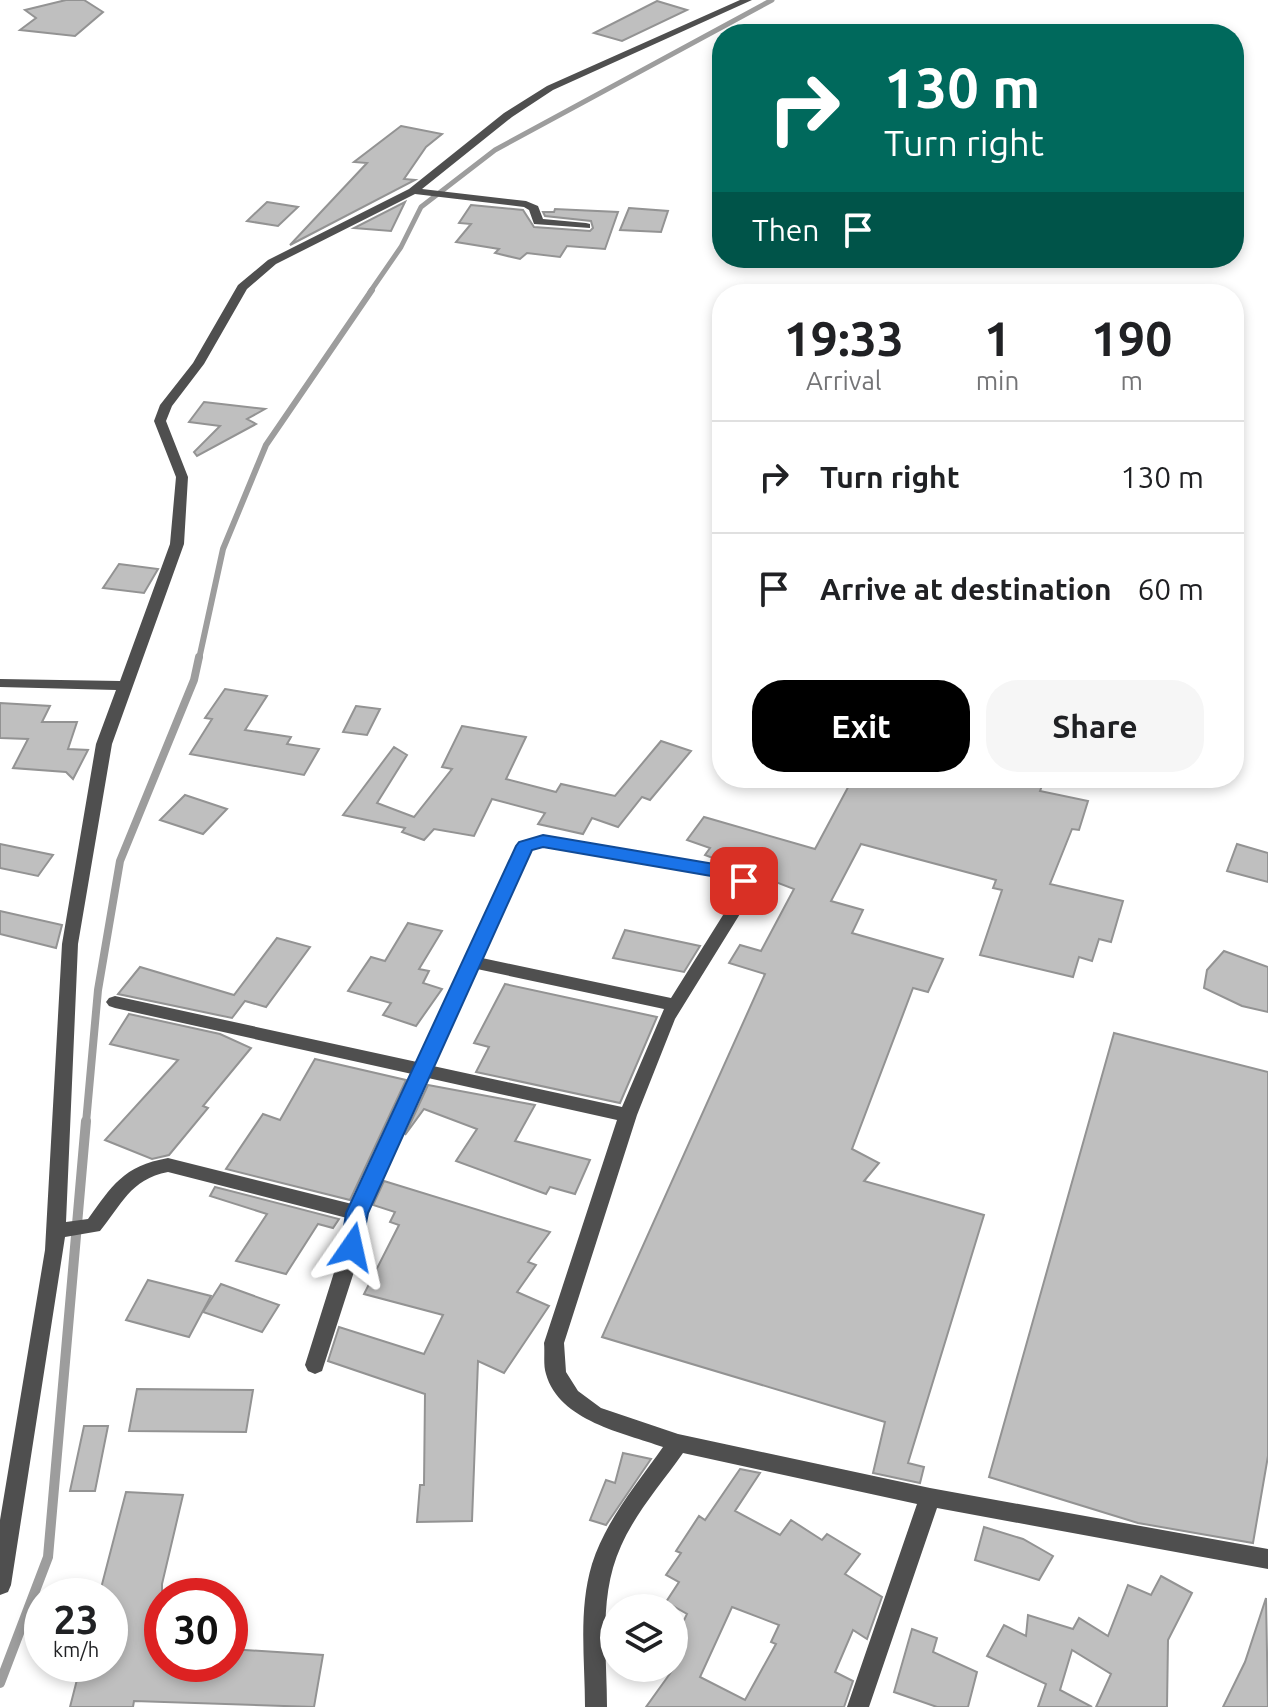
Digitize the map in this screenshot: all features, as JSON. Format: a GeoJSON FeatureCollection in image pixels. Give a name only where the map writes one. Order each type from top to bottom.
{"type":"FeatureCollection","features":[{"type":"Feature","properties":{"kind":"street"},"geometry":{"type":"LineString","coordinates":[[0,1585],[10,1541],[56,1231],[70,944],[104,744],[177,544],[182,477],[160,421],[166,405],[198,364],[242,287],[286,253],[417,192],[508,115],[550,88],[747,0]]}},
{"type":"Feature","properties":{"kind":"street"},"geometry":{"type":"LineString","coordinates":[[417,192],[526,204],[534,208],[538,222],[586,226]]}},
{"type":"Feature","properties":{"kind":"street"},"geometry":{"type":"LineString","coordinates":[[0,683],[125,686]]}},
{"type":"Feature","properties":{"kind":"street"},"geometry":{"type":"LineString","coordinates":[[315,1365],[352,1247],[357,1213],[519,855],[533,842],[734,875],[748,888],[743,901],[667,1018],[628,1115],[554,1343],[556,1374],[571,1397],[594,1414],[678,1443],[930,1497],[1268,1559]]}},
{"type":"Feature","properties":{"kind":"street"},"geometry":{"type":"LineString","coordinates":[[471,962],[675,1005]]}},
{"type":"Feature","properties":{"kind":"street"},"geometry":{"type":"LineString","coordinates":[[115,1002],[628,1115]]}},
{"type":"Feature","properties":{"kind":"street"},"geometry":{"type":"LineString","coordinates":[[56,1231],[87,1228],[100,1218],[113,1197],[135,1179],[148,1170],[168,1165],[357,1213]]}},
{"type":"Feature","properties":{"kind":"street"},"geometry":{"type":"LineString","coordinates":[[596,1707],[597,1607],[602,1566],[612,1542],[678,1443]]}},
{"type":"Feature","properties":{"kind":"street"},"geometry":{"type":"LineString","coordinates":[[858,1707],[930,1497]]}},
{"type":"Feature","properties":{"kind":"building"},"geometry":{"type":"Polygon","coordinates":[[[66,0],[84,0],[103,12],[75,36],[20,30],[36,18],[25,10],[66,0]]]}},
{"type":"Feature","properties":{"kind":"building"},"geometry":{"type":"Polygon","coordinates":[[[657,1],[687,10],[622,41],[594,33],[657,1]]]}},
{"type":"Feature","properties":{"kind":"building"},"geometry":{"type":"Polygon","coordinates":[[[401,126],[442,134],[426,147],[404,179],[415,180],[290,245],[367,163],[354,162],[401,126]]]}},
{"type":"Feature","properties":{"kind":"building"},"geometry":{"type":"Polygon","coordinates":[[[267,202],[298,207],[278,226],[247,221],[267,202]]]}},
{"type":"Feature","properties":{"kind":"building"},"geometry":{"type":"Polygon","coordinates":[[[405,202],[391,231],[354,228],[405,202]]]}},
{"type":"Feature","properties":{"kind":"building"},"geometry":{"type":"Polygon","coordinates":[[[471,205],[523,210],[534,227],[590,231],[593,228],[591,221],[545,216],[543,212],[554,212],[555,209],[618,212],[605,249],[567,246],[560,257],[527,253],[520,259],[495,253],[499,249],[456,242],[471,224],[459,223],[471,205]]]}},
{"type":"Feature","properties":{"kind":"building"},"geometry":{"type":"Polygon","coordinates":[[[629,208],[668,211],[661,232],[620,230],[629,208]]]}},
{"type":"Feature","properties":{"kind":"building"},"geometry":{"type":"Polygon","coordinates":[[[204,402],[265,409],[247,419],[256,424],[197,456],[194,452],[220,426],[189,422],[204,402]]]}},
{"type":"Feature","properties":{"kind":"building"},"geometry":{"type":"Polygon","coordinates":[[[119,564],[158,569],[144,593],[103,588],[119,564]]]}},
{"type":"Feature","properties":{"kind":"building"},"geometry":{"type":"Polygon","coordinates":[[[225,689],[267,696],[245,730],[291,737],[287,744],[319,749],[304,775],[190,754],[212,719],[205,718],[225,689]]]}},
{"type":"Feature","properties":{"kind":"building"},"geometry":{"type":"Polygon","coordinates":[[[0,703],[50,706],[42,722],[77,722],[68,749],[88,750],[73,779],[66,772],[13,768],[28,739],[0,738],[0,703]]]}},
{"type":"Feature","properties":{"kind":"building"},"geometry":{"type":"Polygon","coordinates":[[[356,706],[380,709],[367,735],[343,732],[356,706]]]}},
{"type":"Feature","properties":{"kind":"building"},"geometry":{"type":"Polygon","coordinates":[[[462,726],[526,737],[506,779],[556,792],[561,784],[615,796],[661,741],[691,751],[650,800],[642,797],[618,827],[592,818],[583,834],[538,824],[545,813],[492,799],[474,836],[434,829],[424,840],[402,832],[405,828],[343,815],[394,747],[407,755],[377,803],[414,817],[452,769],[442,767],[462,726]]]}},
{"type":"Feature","properties":{"kind":"building"},"geometry":{"type":"Polygon","coordinates":[[[848,788],[1041,788],[1040,791],[1088,801],[1079,830],[1072,829],[1050,884],[1123,901],[1111,942],[1099,939],[1092,961],[1079,957],[1073,977],[980,955],[1002,890],[993,888],[996,880],[861,844],[831,901],[863,910],[852,933],[943,959],[928,992],[913,988],[852,1149],[879,1163],[864,1181],[984,1215],[908,1463],[924,1467],[920,1483],[873,1473],[885,1422],[602,1337],[765,974],[729,963],[740,945],[761,951],[794,889],[705,855],[710,848],[687,840],[704,817],[815,849],[848,788]]]}},
{"type":"Feature","properties":{"kind":"building"},"geometry":{"type":"Polygon","coordinates":[[[185,795],[227,809],[203,834],[160,820],[185,795]]]}},
{"type":"Feature","properties":{"kind":"building"},"geometry":{"type":"Polygon","coordinates":[[[0,844],[53,855],[38,876],[0,868],[0,844]]]}},
{"type":"Feature","properties":{"kind":"building"},"geometry":{"type":"Polygon","coordinates":[[[1237,844],[1268,853],[1268,882],[1227,871],[1237,844]]]}},
{"type":"Feature","properties":{"kind":"building"},"geometry":{"type":"Polygon","coordinates":[[[0,911],[62,925],[56,948],[0,934],[0,911]]]}},
{"type":"Feature","properties":{"kind":"building"},"geometry":{"type":"Polygon","coordinates":[[[408,923],[442,931],[419,969],[429,971],[423,983],[442,989],[416,1026],[383,1015],[391,1003],[348,991],[371,957],[385,961],[408,923]]]}},
{"type":"Feature","properties":{"kind":"building"},"geometry":{"type":"Polygon","coordinates":[[[625,930],[700,946],[684,972],[613,958],[625,930]]]}},
{"type":"Feature","properties":{"kind":"building"},"geometry":{"type":"Polygon","coordinates":[[[277,938],[310,947],[266,1007],[245,1001],[232,1018],[118,994],[140,967],[234,995],[277,938]]]}},
{"type":"Feature","properties":{"kind":"building"},"geometry":{"type":"Polygon","coordinates":[[[1224,951],[1268,967],[1268,1012],[1242,1006],[1204,988],[1207,970],[1224,951]]]}},
{"type":"Feature","properties":{"kind":"building"},"geometry":{"type":"Polygon","coordinates":[[[505,984],[657,1017],[620,1103],[476,1072],[489,1047],[474,1043],[505,984]]]}},
{"type":"Feature","properties":{"kind":"building"},"geometry":{"type":"Polygon","coordinates":[[[129,1014],[220,1034],[251,1048],[203,1106],[208,1108],[169,1155],[152,1159],[105,1140],[178,1060],[110,1044],[129,1014]]]}},
{"type":"Feature","properties":{"kind":"building"},"geometry":{"type":"Polygon","coordinates":[[[1114,1033],[1268,1072],[1268,1456],[1253,1543],[1138,1523],[989,1477],[1114,1033]]]}},
{"type":"Feature","properties":{"kind":"building"},"geometry":{"type":"Polygon","coordinates":[[[315,1059],[406,1080],[350,1200],[226,1169],[263,1114],[280,1120],[315,1059]]]}},
{"type":"Feature","properties":{"kind":"building"},"geometry":{"type":"Polygon","coordinates":[[[428,1085],[535,1105],[515,1141],[590,1160],[575,1194],[550,1187],[546,1194],[456,1161],[477,1129],[424,1109],[405,1135],[428,1085]]]}},
{"type":"Feature","properties":{"kind":"building"},"geometry":{"type":"Polygon","coordinates":[[[384,1181],[550,1232],[528,1262],[536,1265],[517,1292],[549,1306],[504,1373],[478,1361],[472,1521],[417,1522],[420,1485],[424,1485],[425,1394],[328,1361],[339,1327],[424,1354],[443,1315],[364,1294],[399,1225],[390,1222],[395,1212],[373,1205],[384,1181]]]}},
{"type":"Feature","properties":{"kind":"building"},"geometry":{"type":"Polygon","coordinates":[[[215,1187],[339,1219],[333,1228],[318,1224],[286,1274],[236,1261],[267,1214],[210,1196],[215,1187]]]}},
{"type":"Feature","properties":{"kind":"building"},"geometry":{"type":"Polygon","coordinates":[[[148,1280],[211,1296],[189,1337],[126,1320],[148,1280]]]}},
{"type":"Feature","properties":{"kind":"building"},"geometry":{"type":"Polygon","coordinates":[[[221,1284],[279,1305],[262,1332],[203,1312],[221,1284]]]}},
{"type":"Feature","properties":{"kind":"building"},"geometry":{"type":"Polygon","coordinates":[[[137,1389],[253,1390],[246,1432],[129,1431],[137,1389]]]}},
{"type":"Feature","properties":{"kind":"building"},"geometry":{"type":"Polygon","coordinates":[[[84,1426],[108,1426],[95,1491],[70,1491],[84,1426]]]}},
{"type":"Feature","properties":{"kind":"building"},"geometry":{"type":"Polygon","coordinates":[[[623,1453],[651,1459],[606,1525],[590,1520],[606,1480],[615,1483],[623,1453]]]}},
{"type":"Feature","properties":{"kind":"building"},"geometry":{"type":"Polygon","coordinates":[[[740,1469],[760,1473],[735,1511],[780,1535],[791,1520],[822,1540],[827,1534],[860,1554],[845,1574],[882,1597],[867,1639],[853,1630],[835,1672],[853,1681],[844,1707],[646,1707],[664,1682],[688,1682],[688,1594],[671,1594],[679,1582],[666,1575],[681,1553],[676,1551],[699,1516],[705,1520],[740,1469]],[[732,1607],[700,1677],[745,1700],[776,1644],[771,1642],[779,1625],[732,1607]]]}},
{"type":"Feature","properties":{"kind":"building"},"geometry":{"type":"Polygon","coordinates":[[[126,1492],[183,1495],[163,1578],[144,1578],[144,1682],[248,1682],[248,1650],[323,1655],[314,1707],[134,1701],[133,1707],[70,1707],[76,1682],[128,1682],[128,1578],[104,1578],[126,1492]]]}},
{"type":"Feature","properties":{"kind":"building"},"geometry":{"type":"Polygon","coordinates":[[[984,1527],[1023,1539],[1053,1556],[1039,1580],[975,1560],[984,1527]]]}},
{"type":"Feature","properties":{"kind":"building"},"geometry":{"type":"Polygon","coordinates":[[[1161,1576],[1192,1593],[1168,1640],[1167,1707],[1096,1707],[1111,1674],[1072,1650],[1060,1690],[1092,1707],[1038,1707],[1046,1684],[987,1656],[1004,1625],[1026,1636],[1028,1615],[1073,1629],[1079,1618],[1108,1636],[1128,1585],[1151,1595],[1161,1576]]]}},
{"type":"Feature","properties":{"kind":"building"},"geometry":{"type":"Polygon","coordinates":[[[1266,1598],[1268,1707],[1223,1707],[1245,1662],[1266,1598]]]}},
{"type":"Feature","properties":{"kind":"building"},"geometry":{"type":"Polygon","coordinates":[[[912,1629],[937,1638],[933,1652],[977,1672],[968,1707],[937,1707],[894,1692],[912,1629]]]}},
{"type":"Feature","properties":{"kind":"waterway"},"geometry":{"type":"LineString","coordinates":[[728,24],[772,0]]}},
{"type":"Feature","properties":{"kind":"waterway"},"geometry":{"type":"LineString","coordinates":[[370,292],[401,247],[421,207],[495,150],[712,32]]}},
{"type":"Feature","properties":{"kind":"waterway"},"geometry":{"type":"LineString","coordinates":[[199,659],[223,549],[266,445],[372,290]]}},
{"type":"Feature","properties":{"kind":"waterway"},"geometry":{"type":"LineString","coordinates":[[86,1123],[98,990],[120,861],[194,680],[199,657]]}},
{"type":"Feature","properties":{"kind":"waterway"},"geometry":{"type":"LineString","coordinates":[[0,1683],[48,1557],[86,1121]]}},
{"type":"Feature","properties":{"kind":"route"},"geometry":{"type":"LineString","coordinates":[[352,1247],[357,1213],[525,846],[543,841],[720,871],[744,881]]}}]}
